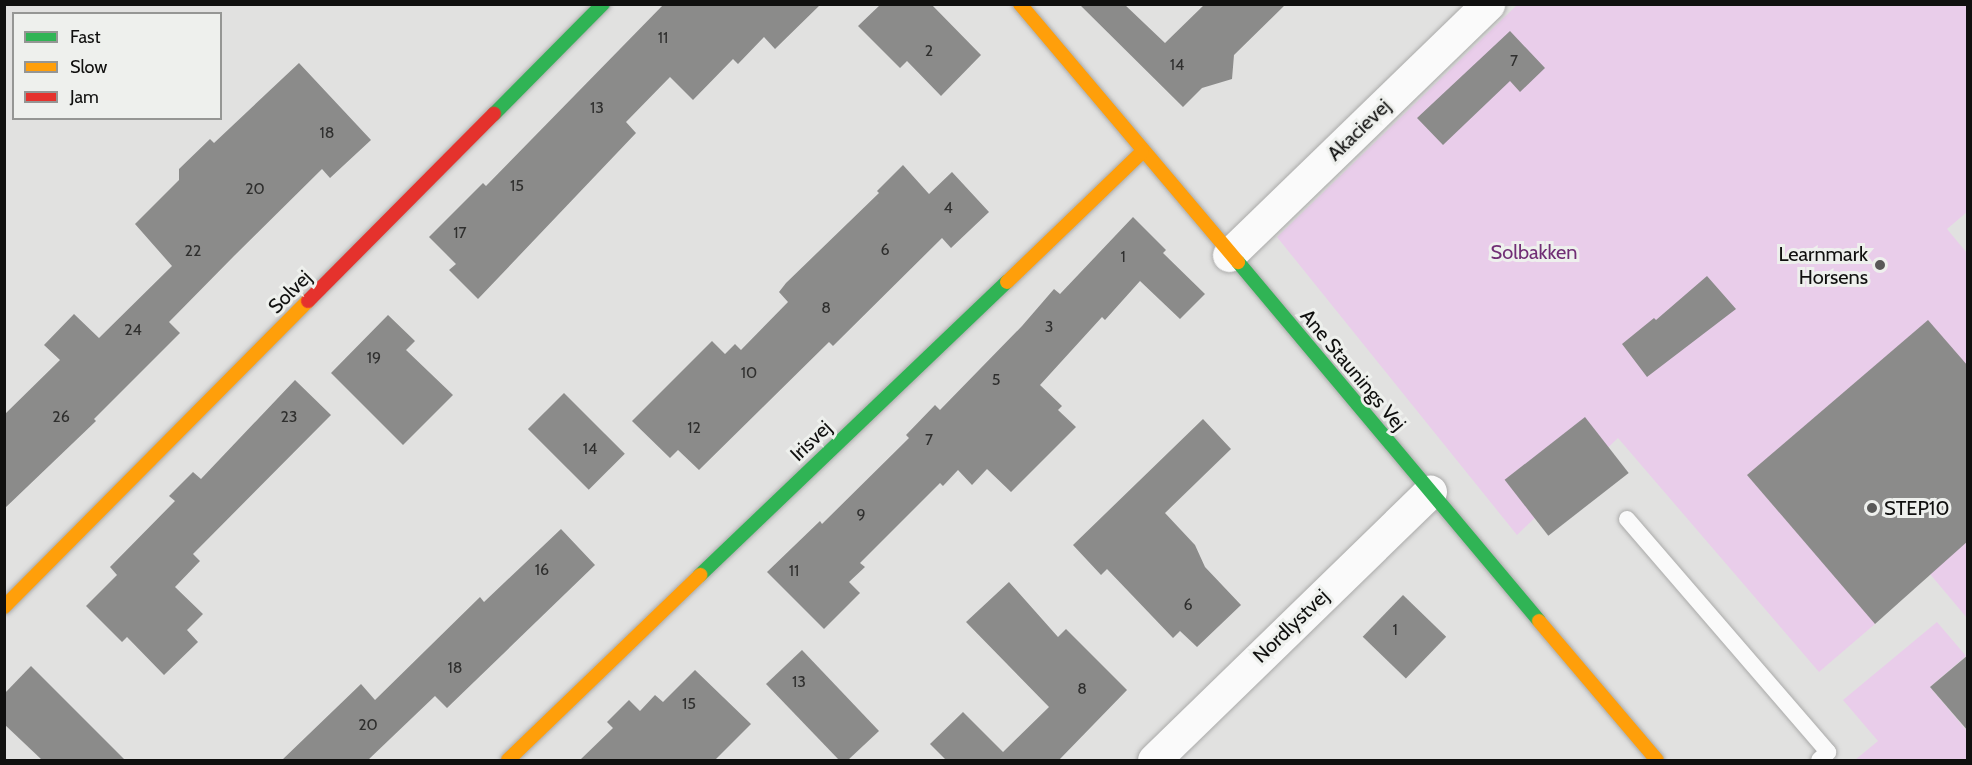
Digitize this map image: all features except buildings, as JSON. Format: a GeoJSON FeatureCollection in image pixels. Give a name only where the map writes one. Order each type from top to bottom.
{"type":"FeatureCollection","features":[{"type":"Feature","properties":{"kind":"street","name":"Solvej"},"geometry":{"type":"LineString","coordinates":[[4,607],[603,4]]}},
{"type":"Feature","properties":{"kind":"street","name":"Ane Staunings Vej"},"geometry":{"type":"LineString","coordinates":[[1020,4],[1142,152],[1657,760]]}},
{"type":"Feature","properties":{"kind":"street","name":"Akacievej"},"geometry":{"type":"LineString","coordinates":[[1229,255],[1488,4]]}},
{"type":"Feature","properties":{"kind":"street","name":"Irisvej"},"geometry":{"type":"LineString","coordinates":[[508,760],[1142,152]]}},
{"type":"Feature","properties":{"kind":"street","name":"Nordlystvej"},"geometry":{"type":"LineString","coordinates":[[1154,760],[1430,492]]}},
{"type":"Feature","properties":{"kind":"lane"},"geometry":{"type":"LineString","coordinates":[[1627,519],[1828,752],[1819,760]]}},
{"type":"Feature","properties":{"kind":"green space","name":"Solbakken"},"geometry":{"type":"Polygon","coordinates":[[[1517,5],[1967,5],[1967,212],[1947,229],[1967,253],[1967,366],[1875,624],[1819,672],[1618,438],[1517,535],[1277,237],[1517,5]]]}},
{"type":"Feature","properties":{"kind":"green space"},"geometry":{"type":"Polygon","coordinates":[[[1967,541],[1967,618],[1930,574],[1967,541]]]}},
{"type":"Feature","properties":{"kind":"green space"},"geometry":{"type":"Polygon","coordinates":[[[1937,622],[1966,656],[1930,687],[1967,731],[1967,760],[1855,760],[1878,741],[1843,700],[1937,622]]]}},
{"type":"Feature","properties":{"kind":"traffic: fast"},"geometry":{"type":"LineString","coordinates":[[494,114],[603,4]]}},
{"type":"Feature","properties":{"kind":"traffic: fast"},"geometry":{"type":"LineString","coordinates":[[1238,262],[1539,621]]}},
{"type":"Feature","properties":{"kind":"traffic: fast"},"geometry":{"type":"LineString","coordinates":[[700,575],[1007,282]]}},
{"type":"Feature","properties":{"kind":"traffic: slow"},"geometry":{"type":"LineString","coordinates":[[1020,4],[1238,262]]}},
{"type":"Feature","properties":{"kind":"traffic: slow"},"geometry":{"type":"LineString","coordinates":[[1007,282],[1142,152]]}},
{"type":"Feature","properties":{"kind":"traffic: slow"},"geometry":{"type":"LineString","coordinates":[[4,607],[308,301]]}},
{"type":"Feature","properties":{"kind":"traffic: slow"},"geometry":{"type":"LineString","coordinates":[[508,760],[700,575]]}},
{"type":"Feature","properties":{"kind":"traffic: slow"},"geometry":{"type":"LineString","coordinates":[[1539,621],[1657,760]]}},
{"type":"Feature","properties":{"kind":"traffic: jam"},"geometry":{"type":"LineString","coordinates":[[308,301],[494,114]]}},
{"type":"Feature","properties":{"kind":"place","name":"Learnmark Horsens"},"geometry":{"type":"Point","coordinates":[1880,265]}},
{"type":"Feature","properties":{"kind":"place","name":"STEP10"},"geometry":{"type":"Point","coordinates":[1872,508]}}]}
